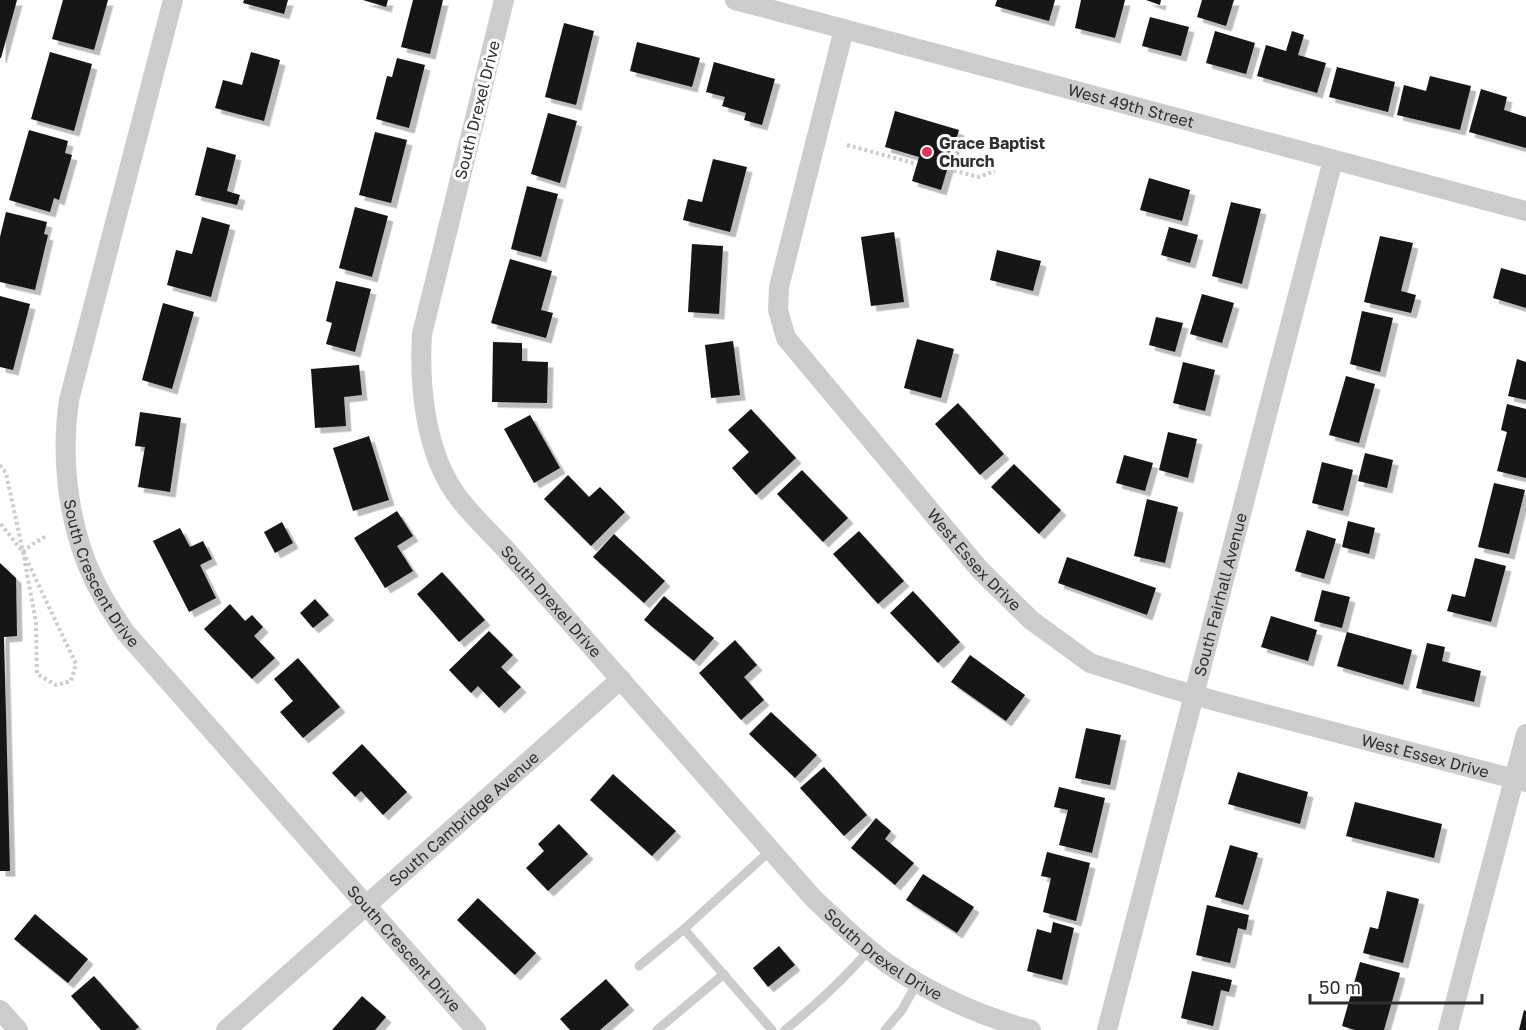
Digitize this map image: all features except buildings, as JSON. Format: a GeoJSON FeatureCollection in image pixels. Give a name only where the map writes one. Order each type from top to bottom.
{"type":"FeatureCollection","features":[{"type":"Feature","properties":{"kind":"street","name":"South Crescent Drive"},"geometry":{"type":"LineString","coordinates":[[173,0],[69,400],[66,422],[66,472],[73,518],[88,567],[111,611],[126,633],[476,1030]]}},
{"type":"Feature","properties":{"kind":"street","name":"South Drexel Drive"},"geometry":{"type":"LineString","coordinates":[[504,0],[422,334],[422,383],[428,422],[439,462],[452,488],[814,899],[887,963],[917,983],[978,1013],[1030,1030]]}},
{"type":"Feature","properties":{"kind":"street","name":"West 49th Street"},"geometry":{"type":"LineString","coordinates":[[735,0],[1526,211]]}},
{"type":"Feature","properties":{"kind":"street","name":"West Essex Drive"},"geometry":{"type":"LineString","coordinates":[[844,29],[779,287],[778,310],[786,338],[980,570],[1030,620],[1090,663],[1193,694],[1520,780]]}},
{"type":"Feature","properties":{"kind":"street","name":"South Fairhall Avenue"},"geometry":{"type":"LineString","coordinates":[[1107,1030],[1333,160]]}},
{"type":"Feature","properties":{"kind":"street","name":"South Cambridge Avenue"},"geometry":{"type":"LineString","coordinates":[[226,1030],[621,679]]}},
{"type":"Feature","properties":{"kind":"street"},"geometry":{"type":"LineString","coordinates":[[1448,1030],[1520,780],[1526,734]]}},
{"type":"Feature","properties":{"kind":"street"},"geometry":{"type":"LineString","coordinates":[[0,1010],[18,1030]]}},
{"type":"Feature","properties":{"kind":"lane"},"geometry":{"type":"LineString","coordinates":[[639,966],[684,929],[771,850]]}},
{"type":"Feature","properties":{"kind":"lane"},"geometry":{"type":"LineString","coordinates":[[684,929],[772,1030]]}},
{"type":"Feature","properties":{"kind":"lane"},"geometry":{"type":"LineString","coordinates":[[785,1030],[823,999],[870,949]]}},
{"type":"Feature","properties":{"kind":"lane"},"geometry":{"type":"LineString","coordinates":[[657,1030],[724,974]]}},
{"type":"Feature","properties":{"kind":"lane"},"geometry":{"type":"LineString","coordinates":[[885,1030],[902,1010],[917,983]]}},
{"type":"Feature","properties":{"kind":"path"},"geometry":{"type":"LineString","coordinates":[[848,145],[917,164]]}},
{"type":"Feature","properties":{"kind":"path"},"geometry":{"type":"LineString","coordinates":[[948,169],[979,177],[995,171]]}},
{"type":"Feature","properties":{"kind":"path"},"geometry":{"type":"LineString","coordinates":[[0,465],[6,473],[23,552],[36,623],[37,674],[56,685],[71,681],[76,664],[23,552],[0,523]]}},
{"type":"Feature","properties":{"kind":"path"},"geometry":{"type":"LineString","coordinates":[[23,552],[48,535]]}},
{"type":"Feature","properties":{"kind":"place","name":"Grace Baptist Church"},"geometry":{"type":"Point","coordinates":[927,152]}}]}
